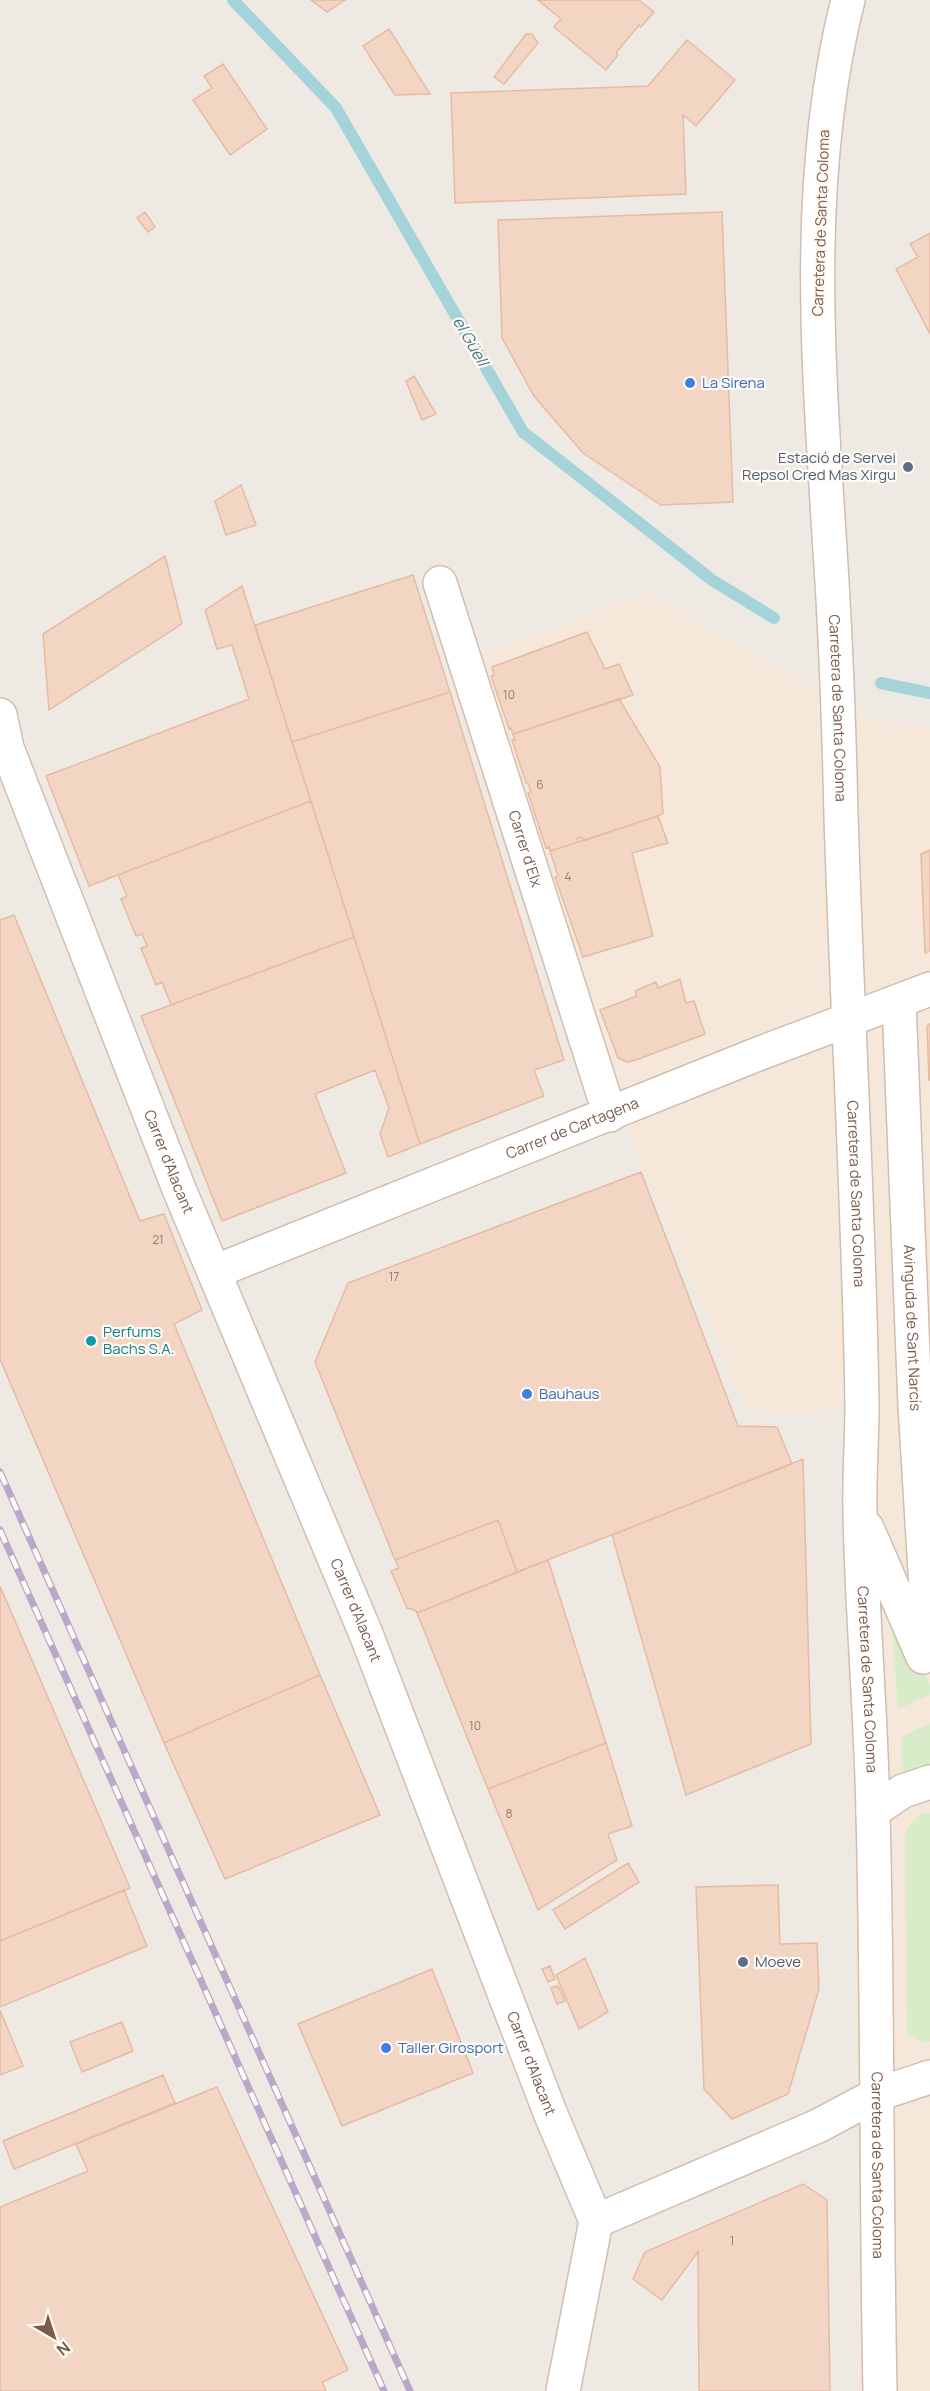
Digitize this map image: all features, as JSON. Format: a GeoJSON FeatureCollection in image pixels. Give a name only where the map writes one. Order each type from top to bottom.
{"type":"FeatureCollection","features":[{"type":"Feature","properties":{"kind":"street","name":"Carretera de Santa Coloma"},"geometry":{"type":"LineString","coordinates":[[848,0],[821,148],[816,290],[820,413],[837,677],[862,1410],[859,1510],[873,1811],[880,2391]]}},
{"type":"Feature","properties":{"kind":"street","name":"Carrer d'Elx"},"geometry":{"type":"LineString","coordinates":[[440,583],[610,1115]]}},
{"type":"Feature","properties":{"kind":"street","name":"Carrer d'Alacant"},"geometry":{"type":"LineString","coordinates":[[0,715],[7,748],[214,1272],[366,1634],[551,2115],[596,2221]]}},
{"type":"Feature","properties":{"kind":"street","name":"Carrer de Cartagena"},"geometry":{"type":"LineString","coordinates":[[214,1272],[758,1054],[930,989]]}},
{"type":"Feature","properties":{"kind":"street","name":"Avinguda de Sant Narcís"},"geometry":{"type":"LineString","coordinates":[[899,1001],[915,1405],[925,1472],[930,1654]]}},
{"type":"Feature","properties":{"kind":"street"},"geometry":{"type":"LineString","coordinates":[[859,1510],[930,1673]]}},
{"type":"Feature","properties":{"kind":"street"},"geometry":{"type":"LineString","coordinates":[[873,1811],[903,1791],[930,1782]]}},
{"type":"Feature","properties":{"kind":"street"},"geometry":{"type":"LineString","coordinates":[[563,2391],[596,2221],[818,2126],[878,2094],[930,2077]]}},
{"type":"Feature","properties":{"kind":"shaded area"},"geometry":{"type":"Polygon","coordinates":[[[0,0],[930,0],[930,726],[868,719],[648,593],[469,658],[608,1085],[746,1410],[801,1414],[850,1408],[860,2391],[0,2391],[0,0]]]}},
{"type":"Feature","properties":{"kind":"shaded area"},"geometry":{"type":"Polygon","coordinates":[[[648,593],[868,719],[930,726],[930,2391],[860,2391],[849,1408],[801,1414],[746,1411],[608,1085],[468,657],[648,593]]]}},
{"type":"Feature","properties":{"kind":"green space"},"geometry":{"type":"Polygon","coordinates":[[[890,1603],[930,1685],[930,1695],[898,1709],[890,1603]]]}},
{"type":"Feature","properties":{"kind":"green space"},"geometry":{"type":"Polygon","coordinates":[[[930,1723],[930,1774],[903,1771],[901,1737],[930,1723]]]}},
{"type":"Feature","properties":{"kind":"green space"},"geometry":{"type":"Polygon","coordinates":[[[921,1813],[930,1813],[930,2041],[925,2043],[907,2035],[905,1831],[921,1813]]]}},
{"type":"Feature","properties":{"kind":"building"},"geometry":{"type":"Polygon","coordinates":[[[311,0],[345,0],[327,12],[311,0]]]}},
{"type":"Feature","properties":{"kind":"building"},"geometry":{"type":"Polygon","coordinates":[[[538,0],[639,0],[654,12],[641,27],[639,25],[616,53],[618,55],[606,70],[554,27],[561,19],[538,0]]]}},
{"type":"Feature","properties":{"kind":"building"},"geometry":{"type":"Polygon","coordinates":[[[389,29],[430,94],[395,95],[363,46],[389,29]]]}},
{"type":"Feature","properties":{"kind":"building"},"geometry":{"type":"Polygon","coordinates":[[[526,34],[532,34],[538,43],[504,84],[494,77],[526,34]]]}},
{"type":"Feature","properties":{"kind":"building"},"geometry":{"type":"Polygon","coordinates":[[[687,40],[735,80],[696,126],[683,115],[686,194],[455,203],[451,93],[648,86],[687,40]]]}},
{"type":"Feature","properties":{"kind":"building"},"geometry":{"type":"Polygon","coordinates":[[[223,64],[267,129],[230,155],[193,100],[212,88],[204,76],[223,64]]]}},
{"type":"Feature","properties":{"kind":"building"},"geometry":{"type":"Polygon","coordinates":[[[145,212],[155,227],[148,232],[137,218],[145,212]]]}},
{"type":"Feature","properties":{"kind":"building"},"geometry":{"type":"Polygon","coordinates":[[[722,212],[733,502],[661,505],[583,453],[534,396],[502,338],[498,220],[722,212]]]}},
{"type":"Feature","properties":{"kind":"building"},"geometry":{"type":"Polygon","coordinates":[[[930,233],[930,334],[896,269],[918,257],[910,244],[930,233]]]}},
{"type":"Feature","properties":{"kind":"building"},"geometry":{"type":"Polygon","coordinates":[[[414,376],[436,414],[422,420],[406,381],[414,376]]]}},
{"type":"Feature","properties":{"kind":"building"},"geometry":{"type":"Polygon","coordinates":[[[241,485],[256,525],[226,535],[215,501],[241,485]]]}},
{"type":"Feature","properties":{"kind":"building"},"geometry":{"type":"Polygon","coordinates":[[[165,556],[182,624],[49,710],[43,634],[165,556]]]}},
{"type":"Feature","properties":{"kind":"building"},"geometry":{"type":"Polygon","coordinates":[[[413,575],[450,692],[292,742],[255,625],[413,575]]]}},
{"type":"Feature","properties":{"kind":"building"},"geometry":{"type":"Polygon","coordinates":[[[242,586],[311,801],[89,886],[46,776],[249,699],[232,645],[217,649],[205,610],[242,586]]]}},
{"type":"Feature","properties":{"kind":"building"},"geometry":{"type":"Polygon","coordinates":[[[587,632],[605,669],[619,664],[633,695],[513,734],[511,728],[509,729],[491,676],[494,675],[492,667],[587,632]]]}},
{"type":"Feature","properties":{"kind":"building"},"geometry":{"type":"Polygon","coordinates":[[[450,692],[564,1060],[534,1070],[544,1096],[420,1144],[292,742],[450,692]]]}},
{"type":"Feature","properties":{"kind":"building"},"geometry":{"type":"Polygon","coordinates":[[[619,699],[660,767],[663,814],[583,841],[582,837],[577,839],[578,842],[550,851],[549,847],[546,848],[528,793],[531,792],[512,740],[515,740],[513,734],[619,699]]]}},
{"type":"Feature","properties":{"kind":"building"},"geometry":{"type":"Polygon","coordinates":[[[311,801],[354,937],[171,1005],[162,982],[156,985],[141,948],[147,946],[142,934],[136,936],[121,899],[127,896],[118,875],[311,801]]]}},
{"type":"Feature","properties":{"kind":"building"},"geometry":{"type":"Polygon","coordinates":[[[658,816],[668,843],[632,853],[653,936],[583,957],[555,877],[558,876],[550,851],[658,816]]]}},
{"type":"Feature","properties":{"kind":"building"},"geometry":{"type":"Polygon","coordinates":[[[930,850],[930,951],[925,953],[921,854],[930,850]]]}},
{"type":"Feature","properties":{"kind":"building","name":"Perfums Bachs S.A."},"geometry":{"type":"Polygon","coordinates":[[[14,915],[140,1221],[164,1214],[202,1310],[174,1324],[320,1675],[164,1743],[0,1359],[0,920],[14,915]]]}},
{"type":"Feature","properties":{"kind":"building"},"geometry":{"type":"Polygon","coordinates":[[[354,937],[420,1144],[388,1157],[380,1134],[389,1108],[375,1070],[315,1094],[346,1173],[222,1221],[141,1016],[354,937]]]}},
{"type":"Feature","properties":{"kind":"building"},"geometry":{"type":"Polygon","coordinates":[[[680,979],[686,1003],[694,1001],[705,1034],[636,1060],[627,1062],[618,1058],[600,1010],[637,996],[635,991],[656,982],[658,988],[680,979]]]}},
{"type":"Feature","properties":{"kind":"building"},"geometry":{"type":"Polygon","coordinates":[[[930,1024],[930,1080],[929,1080],[927,1026],[930,1024]]]}},
{"type":"Feature","properties":{"kind":"building","name":"Bauhaus"},"geometry":{"type":"Polygon","coordinates":[[[641,1172],[738,1426],[777,1427],[792,1464],[517,1572],[498,1520],[395,1560],[315,1362],[348,1283],[641,1172]]]}},
{"type":"Feature","properties":{"kind":"building"},"geometry":{"type":"Polygon","coordinates":[[[803,1459],[811,1744],[686,1795],[612,1535],[803,1459]]]}},
{"type":"Feature","properties":{"kind":"building"},"geometry":{"type":"Polygon","coordinates":[[[498,1520],[517,1572],[417,1613],[407,1608],[391,1571],[399,1568],[395,1560],[498,1520]]]}},
{"type":"Feature","properties":{"kind":"building"},"geometry":{"type":"Polygon","coordinates":[[[548,1560],[606,1743],[488,1789],[417,1613],[548,1560]]]}},
{"type":"Feature","properties":{"kind":"building"},"geometry":{"type":"Polygon","coordinates":[[[0,1586],[130,1888],[0,1941],[0,1586]]]}},
{"type":"Feature","properties":{"kind":"building"},"geometry":{"type":"Polygon","coordinates":[[[320,1675],[380,1815],[225,1879],[164,1743],[320,1675]]]}},
{"type":"Feature","properties":{"kind":"building"},"geometry":{"type":"Polygon","coordinates":[[[606,1743],[632,1826],[608,1834],[617,1860],[538,1910],[488,1789],[606,1743]]]}},
{"type":"Feature","properties":{"kind":"building"},"geometry":{"type":"Polygon","coordinates":[[[628,1863],[639,1882],[565,1929],[553,1910],[628,1863]]]}},
{"type":"Feature","properties":{"kind":"building"},"geometry":{"type":"Polygon","coordinates":[[[778,1885],[780,1944],[817,1943],[819,1989],[788,2094],[732,2119],[704,2089],[696,1887],[778,1885]]]}},
{"type":"Feature","properties":{"kind":"building"},"geometry":{"type":"Polygon","coordinates":[[[124,1890],[147,1946],[0,2007],[0,1941],[124,1890]]]}},
{"type":"Feature","properties":{"kind":"building"},"geometry":{"type":"Polygon","coordinates":[[[585,1958],[608,2012],[579,2029],[556,1975],[585,1958]]]}},
{"type":"Feature","properties":{"kind":"building"},"geometry":{"type":"Polygon","coordinates":[[[550,1966],[555,1979],[548,1982],[542,1969],[550,1966]]]}},
{"type":"Feature","properties":{"kind":"building","name":"Taller Girosport"},"geometry":{"type":"Polygon","coordinates":[[[432,1969],[473,2073],[342,2126],[298,2024],[432,1969]]]}},
{"type":"Feature","properties":{"kind":"building"},"geometry":{"type":"Polygon","coordinates":[[[558,1986],[565,2001],[557,2004],[551,1988],[558,1986]]]}},
{"type":"Feature","properties":{"kind":"building"},"geometry":{"type":"Polygon","coordinates":[[[0,2010],[23,2066],[0,2075],[0,2010]]]}},
{"type":"Feature","properties":{"kind":"building"},"geometry":{"type":"Polygon","coordinates":[[[122,2022],[133,2051],[82,2072],[70,2042],[122,2022]]]}},
{"type":"Feature","properties":{"kind":"building"},"geometry":{"type":"Polygon","coordinates":[[[163,2075],[175,2103],[14,2169],[3,2141],[163,2075]]]}},
{"type":"Feature","properties":{"kind":"building"},"geometry":{"type":"Polygon","coordinates":[[[217,2087],[348,2370],[322,2382],[326,2391],[0,2391],[0,2207],[88,2171],[76,2144],[217,2087]]]}},
{"type":"Feature","properties":{"kind":"building"},"geometry":{"type":"Polygon","coordinates":[[[803,2184],[827,2200],[830,2391],[699,2391],[698,2252],[662,2300],[633,2279],[645,2252],[803,2184]]]}},
{"type":"Feature","properties":{"kind":"waterway","name":"el Güell"},"geometry":{"type":"LineString","coordinates":[[233,0],[336,108],[523,432],[712,580],[774,618]]}},
{"type":"Feature","properties":{"kind":"waterway","name":"el Güell"},"geometry":{"type":"LineString","coordinates":[[881,683],[930,693]]}},
{"type":"Feature","properties":{"kind":"railway"},"geometry":{"type":"LineString","coordinates":[[0,1472],[410,2391]]}},
{"type":"Feature","properties":{"kind":"railway"},"geometry":{"type":"LineString","coordinates":[[0,1530],[384,2391]]}},
{"type":"Feature","properties":{"kind":"place","name":"La Sirena"},"geometry":{"type":"Point","coordinates":[690,383]}},
{"type":"Feature","properties":{"kind":"place","name":"Estació de Servei Repsol Cred Mas Xirgu"},"geometry":{"type":"Point","coordinates":[908,467]}},
{"type":"Feature","properties":{"kind":"place","name":"Perfums Bachs S.A."},"geometry":{"type":"Point","coordinates":[91,1341]}},
{"type":"Feature","properties":{"kind":"place","name":"Bauhaus"},"geometry":{"type":"Point","coordinates":[527,1394]}},
{"type":"Feature","properties":{"kind":"place","name":"Moeve"},"geometry":{"type":"Point","coordinates":[743,1962]}},
{"type":"Feature","properties":{"kind":"place","name":"Taller Girosport"},"geometry":{"type":"Point","coordinates":[386,2048]}}]}
